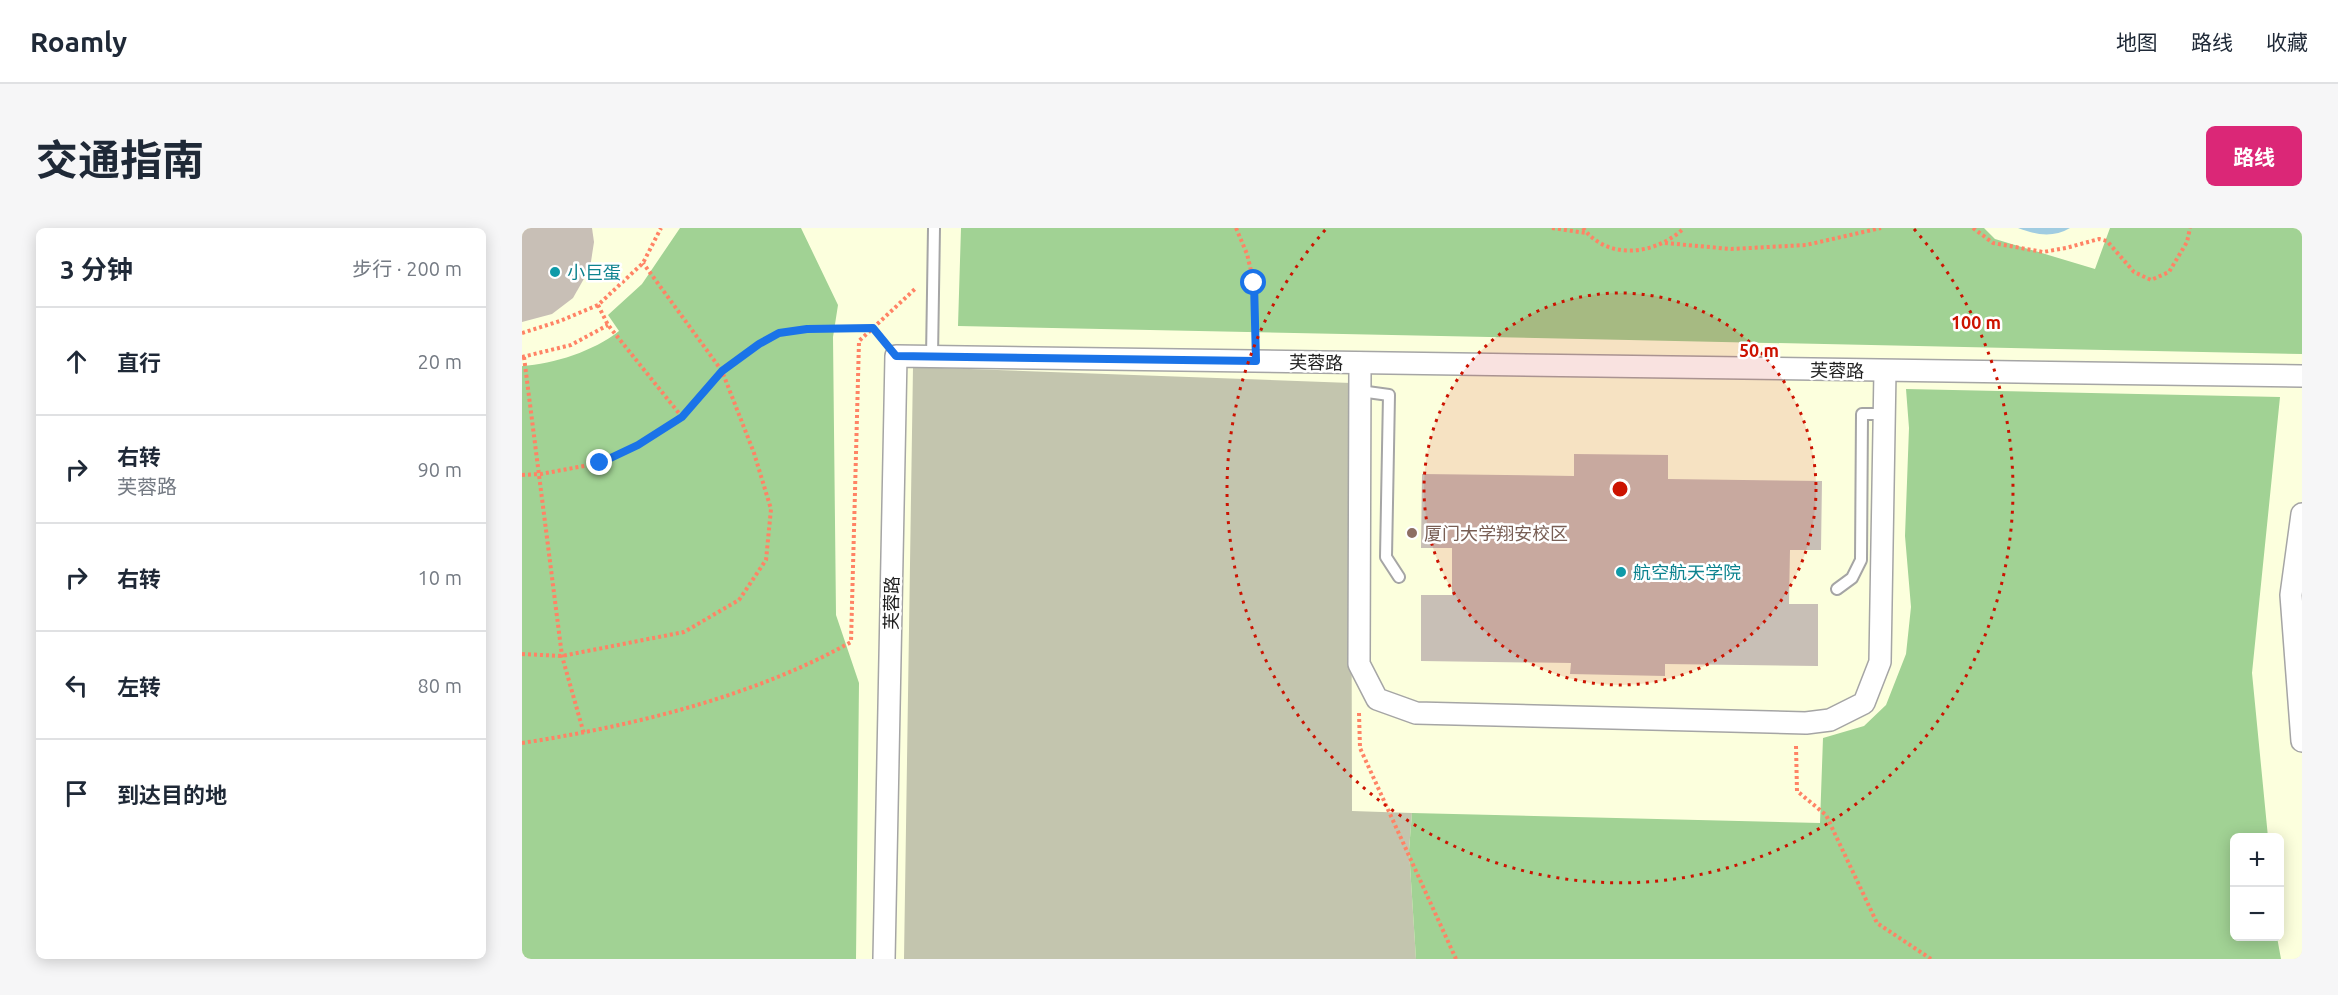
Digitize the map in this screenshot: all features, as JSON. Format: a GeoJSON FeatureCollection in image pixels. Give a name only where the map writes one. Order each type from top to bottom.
{"type":"FeatureCollection","features":[{"type":"Feature","properties":{"kind":"street","name":"芙蓉路"},"geometry":{"type":"LineString","coordinates":[[884,959],[896,356],[2302,376]]}},
{"type":"Feature","properties":{"kind":"street"},"geometry":{"type":"LineString","coordinates":[[1360,363],[1359,664],[1377,699],[1416,713],[1806,723],[1830,720],[1864,704],[1880,662],[1885,371]]}},
{"type":"Feature","properties":{"kind":"street"},"geometry":{"type":"LineString","coordinates":[[2302,514],[2291,595],[2302,741]]}},
{"type":"Feature","properties":{"kind":"lane"},"geometry":{"type":"LineString","coordinates":[[932,357],[934,228]]}},
{"type":"Feature","properties":{"kind":"lane"},"geometry":{"type":"LineString","coordinates":[[1360,391],[1389,394],[1386,557],[1400,578]]}},
{"type":"Feature","properties":{"kind":"lane"},"geometry":{"type":"LineString","coordinates":[[1837,589],[1852,578],[1861,560],[1862,414],[1884,414]]}},
{"type":"Feature","properties":{"kind":"path"},"geometry":{"type":"LineString","coordinates":[[522,333],[560,321],[598,305],[643,263],[661,228]]}},
{"type":"Feature","properties":{"kind":"path"},"geometry":{"type":"LineString","coordinates":[[1236,228],[1247,254],[1254,283],[1256,361]]}},
{"type":"Feature","properties":{"kind":"path"},"geometry":{"type":"LineString","coordinates":[[1552,228],[1587,233]]}},
{"type":"Feature","properties":{"kind":"path"},"geometry":{"type":"LineString","coordinates":[[1583,228],[1604,245],[1624,251],[1645,250],[1665,243],[1684,228]]}},
{"type":"Feature","properties":{"kind":"path"},"geometry":{"type":"LineString","coordinates":[[1665,243],[1731,249],[1806,245],[1881,228]]}},
{"type":"Feature","properties":{"kind":"path"},"geometry":{"type":"LineString","coordinates":[[1973,228],[1993,243],[2043,252],[2099,238],[2107,241],[2134,272],[2151,280],[2169,272],[2187,242],[2190,228]]}},
{"type":"Feature","properties":{"kind":"path"},"geometry":{"type":"LineString","coordinates":[[522,654],[562,656],[684,632],[739,600],[766,560],[771,509],[754,453],[722,371],[643,263]]}},
{"type":"Feature","properties":{"kind":"path"},"geometry":{"type":"LineString","coordinates":[[522,744],[584,734],[723,697],[815,662],[851,642],[859,341],[933,272]]}},
{"type":"Feature","properties":{"kind":"path"},"geometry":{"type":"LineString","coordinates":[[598,305],[608,325],[682,417]]}},
{"type":"Feature","properties":{"kind":"path"},"geometry":{"type":"LineString","coordinates":[[584,734],[562,656],[541,474],[523,357],[571,345],[608,325]]}},
{"type":"Feature","properties":{"kind":"path"},"geometry":{"type":"LineString","coordinates":[[522,475],[541,474],[600,463],[638,445],[682,417],[722,371],[759,344],[779,333],[807,329],[873,328]]}},
{"type":"Feature","properties":{"kind":"path"},"geometry":{"type":"LineString","coordinates":[[873,328],[896,356]]}},
{"type":"Feature","properties":{"kind":"path"},"geometry":{"type":"LineString","coordinates":[[1359,706],[1360,748],[1456,959]]}},
{"type":"Feature","properties":{"kind":"path"},"geometry":{"type":"LineString","coordinates":[[1797,791],[1826,815],[1877,922],[1931,959]]}},
{"type":"Feature","properties":{"kind":"shaded area","name":"厦门大学翔安校区"},"geometry":{"type":"Polygon","coordinates":[[[522,228],[2302,228],[2302,959],[522,959],[522,228]]]}},
{"type":"Feature","properties":{"kind":"shaded area"},"geometry":{"type":"Polygon","coordinates":[[[913,367],[1351,383],[1352,811],[1412,813],[1409,850],[1416,959],[904,959],[913,367]]]}},
{"type":"Feature","properties":{"kind":"green space"},"geometry":{"type":"Polygon","coordinates":[[[680,228],[801,228],[838,305],[833,337],[836,615],[859,683],[856,959],[522,959],[522,366],[573,355],[598,345],[619,331],[608,315],[642,284],[680,228]]]}},
{"type":"Feature","properties":{"kind":"green space"},"geometry":{"type":"Polygon","coordinates":[[[961,228],[1984,228],[1995,239],[2095,269],[2110,228],[2302,228],[2302,354],[958,326],[961,228]]]}},
{"type":"Feature","properties":{"kind":"green space"},"geometry":{"type":"Polygon","coordinates":[[[1906,389],[2280,397],[2252,673],[2268,833],[2230,833],[2230,941],[2278,941],[2281,959],[1416,959],[1409,850],[1412,813],[1820,823],[1823,738],[1864,726],[1886,705],[1906,654],[1911,607],[1905,536],[1909,428],[1906,389]]]}},
{"type":"Feature","properties":{"kind":"water"},"geometry":{"type":"Polygon","coordinates":[[[2018,228],[2070,228],[2057,233],[2044,234],[2018,228]]]}},
{"type":"Feature","properties":{"kind":"building","name":"小巨蛋"},"geometry":{"type":"Polygon","coordinates":[[[522,228],[592,228],[594,242],[590,268],[573,298],[552,314],[522,322],[522,228]]]}},
{"type":"Feature","properties":{"kind":"building","name":"航空航天学院"},"geometry":{"type":"Polygon","coordinates":[[[1574,454],[1668,455],[1668,479],[1822,481],[1821,550],[1790,550],[1789,604],[1818,604],[1818,666],[1665,664],[1665,676],[1570,674],[1571,663],[1421,661],[1421,595],[1452,595],[1452,548],[1421,548],[1422,474],[1574,476],[1574,454]]]}},
{"type":"Feature","properties":{"kind":"place","name":"小巨蛋"},"geometry":{"type":"Point","coordinates":[555,272]}},
{"type":"Feature","properties":{"kind":"place","name":"厦门大学翔安校区"},"geometry":{"type":"Point","coordinates":[1412,533]}},
{"type":"Feature","properties":{"kind":"place","name":"航空航天学院"},"geometry":{"type":"Point","coordinates":[1621,572]}},
{"type":"Feature","properties":{"kind":"route"},"geometry":{"type":"LineString","coordinates":[[600,463],[638,445],[682,417],[722,371],[759,344],[779,333],[807,329],[873,328],[896,356],[1256,361],[1254,283]]}}]}
